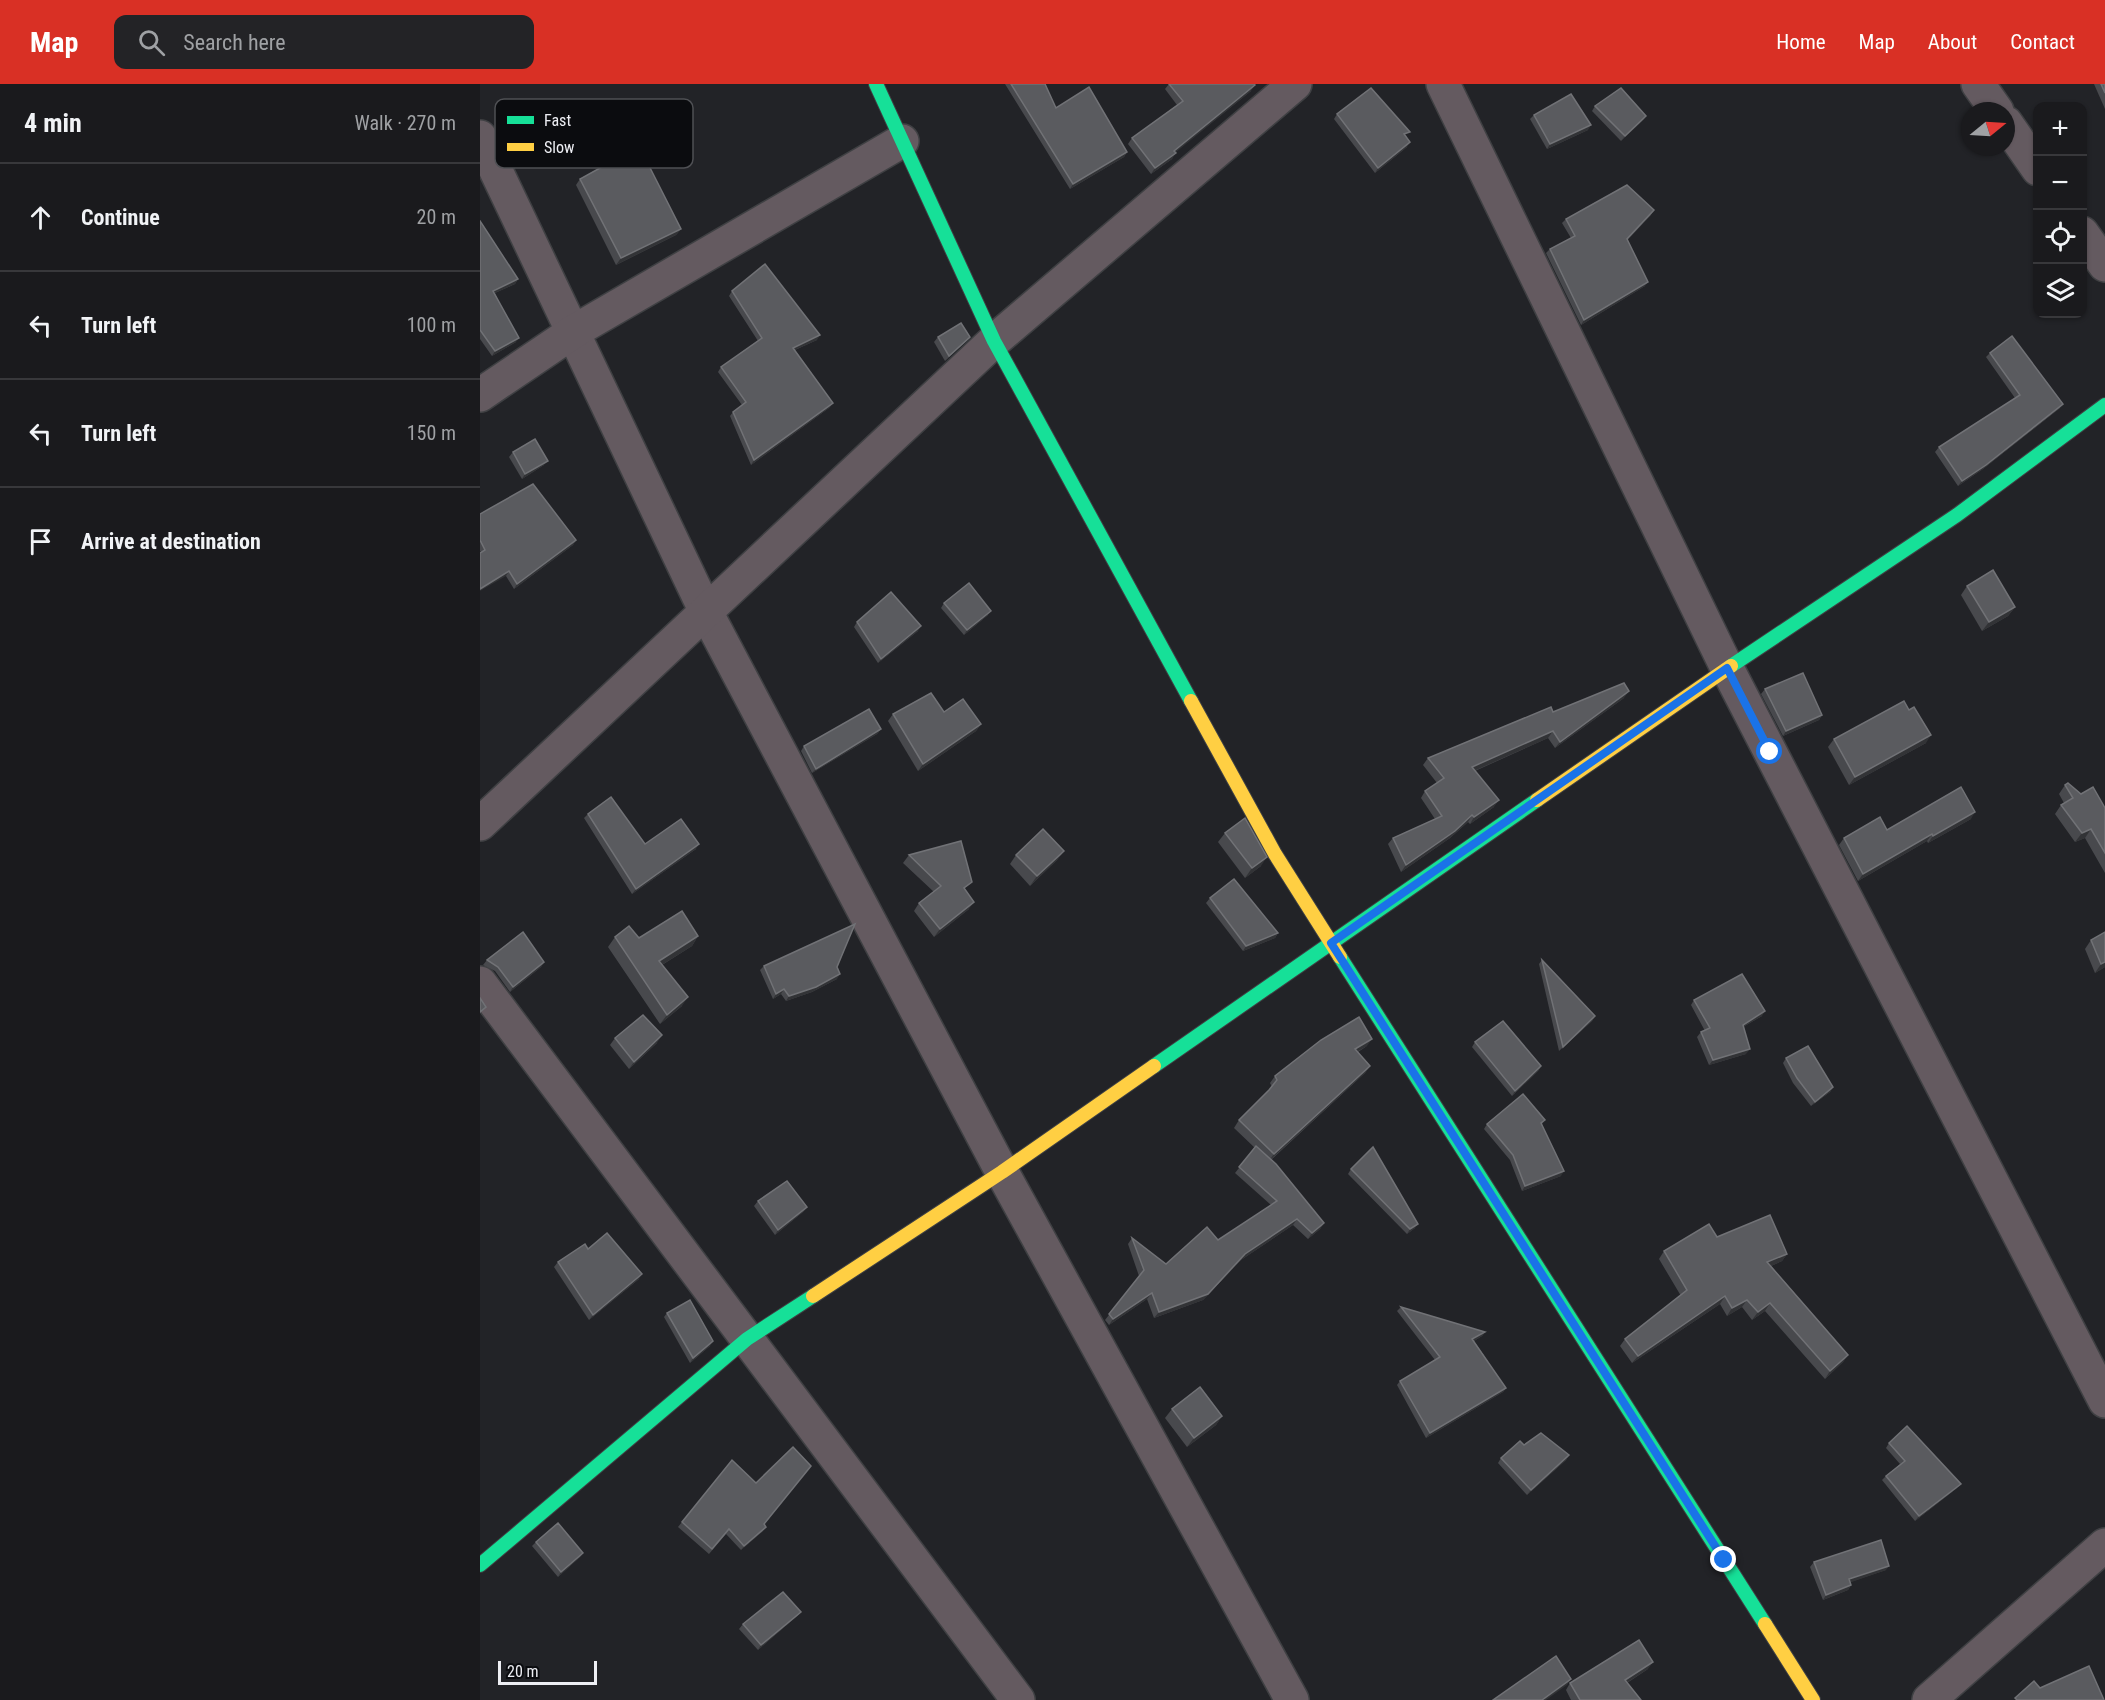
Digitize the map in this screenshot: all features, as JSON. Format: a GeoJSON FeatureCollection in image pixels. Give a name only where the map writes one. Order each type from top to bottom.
{"type":"FeatureCollection","features":[{"type":"Feature","properties":{"kind":"street"},"geometry":{"type":"LineString","coordinates":[[876,84],[994,341],[1275,854],[1813,1700]]}},
{"type":"Feature","properties":{"kind":"street"},"geometry":{"type":"LineString","coordinates":[[480,824],[994,341],[1295,84]]}},
{"type":"Feature","properties":{"kind":"street"},"geometry":{"type":"LineString","coordinates":[[1443,84],[1727,668],[2105,1401]]}},
{"type":"Feature","properties":{"kind":"street"},"geometry":{"type":"LineString","coordinates":[[1978,84],[1991,102]]}},
{"type":"Feature","properties":{"kind":"street"},"geometry":{"type":"LineString","coordinates":[[2015,136],[2033,163]]}},
{"type":"Feature","properties":{"kind":"street"},"geometry":{"type":"LineString","coordinates":[[480,138],[706,612],[1002,1172],[1292,1700]]}},
{"type":"Feature","properties":{"kind":"street"},"geometry":{"type":"LineString","coordinates":[[480,395],[573,332],[902,141]]}},
{"type":"Feature","properties":{"kind":"street"},"geometry":{"type":"LineString","coordinates":[[2087,240],[2105,265]]}},
{"type":"Feature","properties":{"kind":"street"},"geometry":{"type":"LineString","coordinates":[[480,1565],[747,1339],[1002,1172],[1727,668],[1957,514],[2105,405]]}},
{"type":"Feature","properties":{"kind":"street"},"geometry":{"type":"LineString","coordinates":[[480,983],[1018,1700]]}},
{"type":"Feature","properties":{"kind":"street"},"geometry":{"type":"LineString","coordinates":[[1929,1700],[2105,1545]]}},
{"type":"Feature","properties":{"kind":"building"},"geometry":{"type":"Polygon","coordinates":[[[1011,84],[1045,84],[1056,108],[1089,87],[1127,152],[1073,184],[1011,84]]]}},
{"type":"Feature","properties":{"kind":"building"},"geometry":{"type":"Polygon","coordinates":[[[1169,84],[1255,85],[1174,151],[1176,153],[1155,168],[1132,138],[1183,101],[1169,84]]]}},
{"type":"Feature","properties":{"kind":"building"},"geometry":{"type":"Polygon","coordinates":[[[1371,88],[1410,132],[1404,134],[1410,142],[1378,168],[1337,114],[1371,88]]]}},
{"type":"Feature","properties":{"kind":"building"},"geometry":{"type":"Polygon","coordinates":[[[1621,88],[1646,116],[1625,136],[1595,106],[1621,88]]]}},
{"type":"Feature","properties":{"kind":"building"},"geometry":{"type":"Polygon","coordinates":[[[1571,94],[1591,125],[1550,144],[1534,115],[1571,94]]]}},
{"type":"Feature","properties":{"kind":"building"},"geometry":{"type":"Polygon","coordinates":[[[600,168],[650,168],[681,229],[621,258],[580,179],[600,168]]]}},
{"type":"Feature","properties":{"kind":"building"},"geometry":{"type":"Polygon","coordinates":[[[1627,185],[1654,210],[1627,239],[1648,282],[1584,320],[1550,249],[1575,236],[1566,219],[1627,185]]]}},
{"type":"Feature","properties":{"kind":"building"},"geometry":{"type":"Polygon","coordinates":[[[480,221],[518,279],[493,291],[519,338],[495,351],[480,330],[480,221]]]}},
{"type":"Feature","properties":{"kind":"building"},"geometry":{"type":"Polygon","coordinates":[[[765,264],[820,335],[793,348],[833,403],[754,460],[733,412],[746,402],[721,367],[762,338],[732,291],[765,264]]]}},
{"type":"Feature","properties":{"kind":"building"},"geometry":{"type":"Polygon","coordinates":[[[961,323],[970,337],[949,356],[938,337],[961,323]]]}},
{"type":"Feature","properties":{"kind":"building"},"geometry":{"type":"Polygon","coordinates":[[[2012,336],[2063,404],[1986,465],[1962,481],[1939,447],[2020,395],[1990,353],[2012,336]]]}},
{"type":"Feature","properties":{"kind":"building"},"geometry":{"type":"Polygon","coordinates":[[[535,439],[548,461],[525,474],[513,452],[535,439]]]}},
{"type":"Feature","properties":{"kind":"building"},"geometry":{"type":"Polygon","coordinates":[[[533,484],[576,540],[517,584],[509,571],[480,589],[480,553],[485,550],[480,540],[480,514],[533,484]]]}},
{"type":"Feature","properties":{"kind":"building"},"geometry":{"type":"Polygon","coordinates":[[[1993,570],[2015,607],[1989,622],[1967,586],[1993,570]]]}},
{"type":"Feature","properties":{"kind":"building"},"geometry":{"type":"Polygon","coordinates":[[[969,583],[991,611],[967,630],[944,603],[969,583]]]}},
{"type":"Feature","properties":{"kind":"building"},"geometry":{"type":"Polygon","coordinates":[[[891,592],[921,626],[881,659],[857,622],[891,592]]]}},
{"type":"Feature","properties":{"kind":"building"},"geometry":{"type":"Polygon","coordinates":[[[1803,673],[1822,715],[1786,731],[1765,689],[1803,673]]]}},
{"type":"Feature","properties":{"kind":"building"},"geometry":{"type":"Polygon","coordinates":[[[1624,683],[1629,691],[1560,742],[1553,731],[1472,767],[1499,800],[1474,817],[1472,815],[1455,831],[1406,865],[1393,838],[1442,816],[1425,791],[1444,778],[1428,758],[1551,707],[1553,712],[1624,683]]]}},
{"type":"Feature","properties":{"kind":"building"},"geometry":{"type":"Polygon","coordinates":[[[931,693],[944,712],[963,699],[981,724],[923,764],[893,714],[931,693]]]}},
{"type":"Feature","properties":{"kind":"building"},"geometry":{"type":"Polygon","coordinates":[[[1904,701],[1909,710],[1914,707],[1931,735],[1855,777],[1834,739],[1904,701]]]}},
{"type":"Feature","properties":{"kind":"building"},"geometry":{"type":"Polygon","coordinates":[[[869,709],[881,729],[816,769],[804,746],[869,709]]]}},
{"type":"Feature","properties":{"kind":"building"},"geometry":{"type":"Polygon","coordinates":[[[2068,783],[2081,794],[2093,787],[2105,808],[2105,853],[2091,829],[2082,833],[2061,805],[2073,798],[2065,785],[2068,783]]]}},
{"type":"Feature","properties":{"kind":"building"},"geometry":{"type":"Polygon","coordinates":[[[1961,787],[1975,812],[1863,874],[1844,838],[1880,817],[1887,830],[1961,787]]]}},
{"type":"Feature","properties":{"kind":"building"},"geometry":{"type":"Polygon","coordinates":[[[611,797],[645,844],[681,819],[699,844],[636,889],[588,814],[611,797]]]}},
{"type":"Feature","properties":{"kind":"building"},"geometry":{"type":"Polygon","coordinates":[[[1245,818],[1267,857],[1252,868],[1225,833],[1245,818]]]}},
{"type":"Feature","properties":{"kind":"building"},"geometry":{"type":"Polygon","coordinates":[[[1043,829],[1064,851],[1037,876],[1016,855],[1043,829]]]}},
{"type":"Feature","properties":{"kind":"building"},"geometry":{"type":"Polygon","coordinates":[[[961,841],[972,882],[964,888],[974,902],[940,929],[919,903],[941,886],[909,855],[961,841]]]}},
{"type":"Feature","properties":{"kind":"building"},"geometry":{"type":"Polygon","coordinates":[[[1234,879],[1278,933],[1246,946],[1210,898],[1234,879]]]}},
{"type":"Feature","properties":{"kind":"building"},"geometry":{"type":"Polygon","coordinates":[[[682,911],[698,936],[659,961],[688,997],[667,1015],[615,937],[629,926],[639,938],[682,911]]]}},
{"type":"Feature","properties":{"kind":"building"},"geometry":{"type":"Polygon","coordinates":[[[855,924],[837,967],[840,974],[816,987],[789,996],[784,989],[776,994],[764,966],[855,924]]]}},
{"type":"Feature","properties":{"kind":"building"},"geometry":{"type":"Polygon","coordinates":[[[523,932],[544,962],[513,987],[498,967],[487,960],[523,932]]]}},
{"type":"Feature","properties":{"kind":"building"},"geometry":{"type":"Polygon","coordinates":[[[2105,932],[2105,962],[2101,964],[2091,940],[2105,932]]]}},
{"type":"Feature","properties":{"kind":"building"},"geometry":{"type":"Polygon","coordinates":[[[1542,960],[1595,1016],[1563,1047],[1542,960]]]}},
{"type":"Feature","properties":{"kind":"building"},"geometry":{"type":"Polygon","coordinates":[[[1742,974],[1765,1011],[1743,1025],[1750,1049],[1713,1060],[1701,1032],[1710,1028],[1694,1000],[1742,974]]]}},
{"type":"Feature","properties":{"kind":"building"},"geometry":{"type":"Polygon","coordinates":[[[480,998],[486,1007],[480,1012],[480,998]]]}},
{"type":"Feature","properties":{"kind":"building"},"geometry":{"type":"Polygon","coordinates":[[[643,1015],[662,1035],[634,1062],[615,1038],[643,1015]]]}},
{"type":"Feature","properties":{"kind":"building"},"geometry":{"type":"Polygon","coordinates":[[[1359,1017],[1372,1039],[1355,1049],[1370,1066],[1274,1154],[1239,1120],[1269,1090],[1277,1080],[1275,1076],[1321,1040],[1359,1017]]]}},
{"type":"Feature","properties":{"kind":"building"},"geometry":{"type":"Polygon","coordinates":[[[1503,1021],[1541,1066],[1515,1091],[1475,1042],[1503,1021]]]}},
{"type":"Feature","properties":{"kind":"building"},"geometry":{"type":"Polygon","coordinates":[[[1808,1046],[1833,1087],[1815,1102],[1797,1078],[1786,1058],[1808,1046]]]}},
{"type":"Feature","properties":{"kind":"building"},"geometry":{"type":"Polygon","coordinates":[[[1523,1094],[1545,1120],[1541,1123],[1564,1171],[1525,1186],[1513,1155],[1487,1124],[1523,1094]]]}},
{"type":"Feature","properties":{"kind":"building"},"geometry":{"type":"Polygon","coordinates":[[[1256,1146],[1276,1164],[1324,1223],[1312,1233],[1297,1219],[1245,1254],[1208,1294],[1159,1312],[1152,1293],[1113,1319],[1109,1314],[1144,1270],[1132,1238],[1166,1264],[1207,1227],[1218,1240],[1277,1201],[1239,1167],[1256,1146]]]}},
{"type":"Feature","properties":{"kind":"building"},"geometry":{"type":"Polygon","coordinates":[[[1373,1147],[1418,1224],[1410,1229],[1351,1169],[1373,1147]]]}},
{"type":"Feature","properties":{"kind":"building"},"geometry":{"type":"Polygon","coordinates":[[[787,1181],[807,1207],[778,1230],[758,1201],[787,1181]]]}},
{"type":"Feature","properties":{"kind":"building"},"geometry":{"type":"Polygon","coordinates":[[[1770,1215],[1787,1254],[1767,1262],[1848,1355],[1830,1371],[1770,1303],[1758,1312],[1747,1300],[1732,1308],[1725,1296],[1638,1356],[1625,1339],[1687,1290],[1664,1251],[1709,1224],[1717,1237],[1770,1215]]]}},
{"type":"Feature","properties":{"kind":"building"},"geometry":{"type":"Polygon","coordinates":[[[607,1233],[642,1274],[593,1315],[558,1262],[585,1244],[588,1249],[607,1233]]]}},
{"type":"Feature","properties":{"kind":"building"},"geometry":{"type":"Polygon","coordinates":[[[690,1300],[713,1341],[693,1358],[667,1313],[690,1300]]]}},
{"type":"Feature","properties":{"kind":"building"},"geometry":{"type":"Polygon","coordinates":[[[1401,1307],[1485,1332],[1472,1339],[1506,1388],[1430,1433],[1400,1381],[1440,1357],[1401,1307]]]}},
{"type":"Feature","properties":{"kind":"building"},"geometry":{"type":"Polygon","coordinates":[[[1200,1387],[1222,1416],[1194,1438],[1172,1409],[1200,1387]]]}},
{"type":"Feature","properties":{"kind":"building"},"geometry":{"type":"Polygon","coordinates":[[[1907,1426],[1961,1484],[1919,1516],[1886,1476],[1905,1461],[1889,1443],[1907,1426]]]}},
{"type":"Feature","properties":{"kind":"building"},"geometry":{"type":"Polygon","coordinates":[[[1541,1433],[1569,1455],[1531,1490],[1501,1458],[1520,1441],[1524,1445],[1541,1433]]]}},
{"type":"Feature","properties":{"kind":"building"},"geometry":{"type":"Polygon","coordinates":[[[793,1447],[811,1466],[764,1524],[766,1527],[744,1546],[729,1529],[712,1549],[682,1522],[732,1460],[756,1483],[793,1447]]]}},
{"type":"Feature","properties":{"kind":"building"},"geometry":{"type":"Polygon","coordinates":[[[558,1523],[583,1553],[561,1572],[536,1542],[558,1523]]]}},
{"type":"Feature","properties":{"kind":"building"},"geometry":{"type":"Polygon","coordinates":[[[1881,1540],[1889,1566],[1849,1579],[1851,1585],[1826,1595],[1814,1562],[1881,1540]]]}},
{"type":"Feature","properties":{"kind":"building"},"geometry":{"type":"Polygon","coordinates":[[[783,1592],[801,1612],[761,1645],[743,1624],[783,1592]]]}},
{"type":"Feature","properties":{"kind":"building"},"geometry":{"type":"Polygon","coordinates":[[[1639,1640],[1653,1662],[1625,1680],[1641,1700],[1580,1700],[1570,1683],[1639,1640]]]}},
{"type":"Feature","properties":{"kind":"building"},"geometry":{"type":"Polygon","coordinates":[[[1556,1656],[1571,1679],[1542,1700],[1493,1700],[1556,1656]]]}},
{"type":"Feature","properties":{"kind":"building"},"geometry":{"type":"Polygon","coordinates":[[[2089,1666],[2104,1700],[2017,1700],[2015,1698],[2034,1681],[2040,1688],[2089,1666]]]}},
{"type":"Feature","properties":{"kind":"traffic: fast"},"geometry":{"type":"LineString","coordinates":[[876,84],[994,341],[1191,701]]}},
{"type":"Feature","properties":{"kind":"traffic: fast"},"geometry":{"type":"LineString","coordinates":[[1731,666],[1957,515],[2105,405]]}},
{"type":"Feature","properties":{"kind":"traffic: fast"},"geometry":{"type":"LineString","coordinates":[[1154,1066],[1537,800]]}},
{"type":"Feature","properties":{"kind":"traffic: fast"},"geometry":{"type":"LineString","coordinates":[[1340,957],[1765,1624]]}},
{"type":"Feature","properties":{"kind":"traffic: fast"},"geometry":{"type":"LineString","coordinates":[[480,1565],[747,1339],[813,1296]]}},
{"type":"Feature","properties":{"kind":"traffic: slow"},"geometry":{"type":"LineString","coordinates":[[1537,800],[1731,666]]}},
{"type":"Feature","properties":{"kind":"traffic: slow"},"geometry":{"type":"LineString","coordinates":[[1191,701],[1275,854],[1340,957]]}},
{"type":"Feature","properties":{"kind":"traffic: slow"},"geometry":{"type":"LineString","coordinates":[[813,1296],[1002,1172],[1154,1066]]}},
{"type":"Feature","properties":{"kind":"traffic: slow"},"geometry":{"type":"LineString","coordinates":[[1765,1624],[1813,1700]]}},
{"type":"Feature","properties":{"kind":"route"},"geometry":{"type":"LineString","coordinates":[[1724,1560],[1331,943],[1727,668],[1770,752]]}}]}
